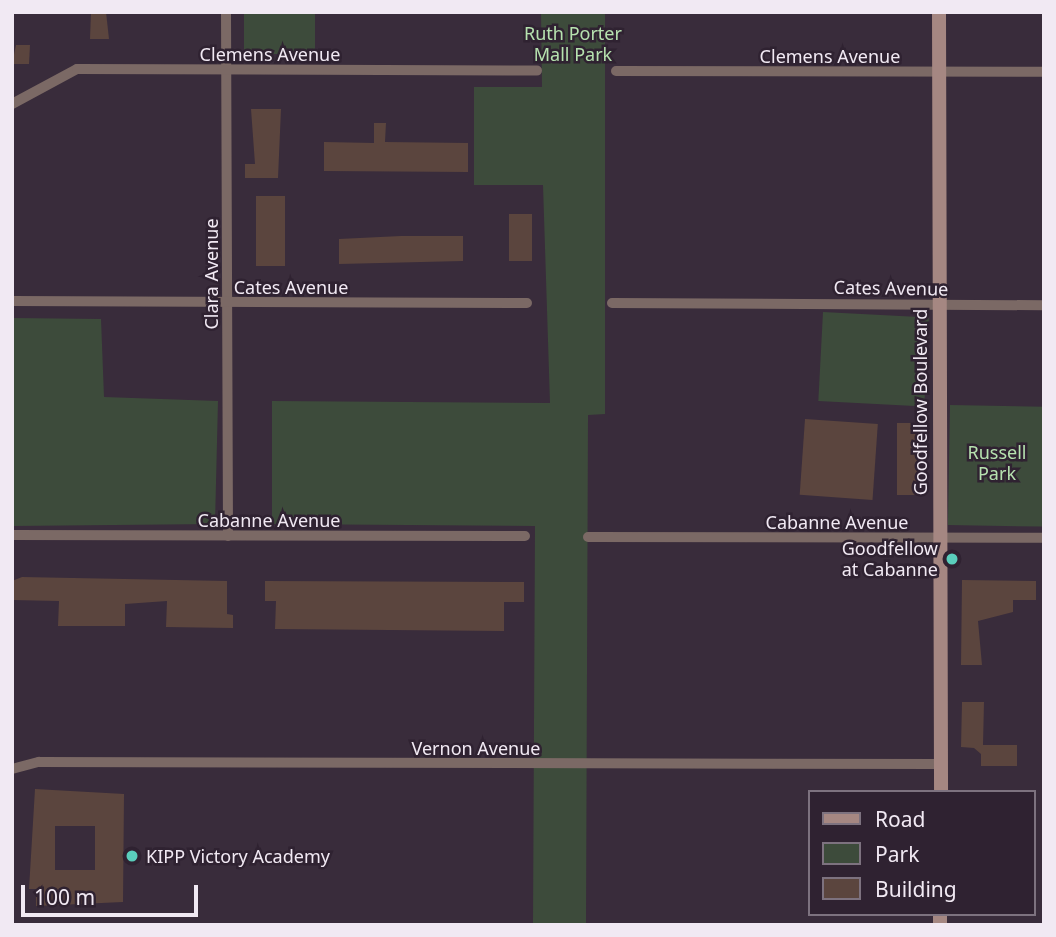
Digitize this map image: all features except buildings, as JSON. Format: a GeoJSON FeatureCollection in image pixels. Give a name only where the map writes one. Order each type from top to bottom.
{"type":"FeatureCollection","features":[{"type":"Feature","properties":{"kind":"main road","name":"Goodfellow Boulevard"},"geometry":{"type":"LineString","coordinates":[[939,12],[941,790]]}},
{"type":"Feature","properties":{"kind":"street","name":"Clara Avenue"},"geometry":{"type":"LineString","coordinates":[[226,12],[228,536]]}},
{"type":"Feature","properties":{"kind":"street","name":"Clemens Avenue"},"geometry":{"type":"LineString","coordinates":[[12,104],[77,69],[537,71]]}},
{"type":"Feature","properties":{"kind":"street","name":"Clemens Avenue"},"geometry":{"type":"LineString","coordinates":[[616,71],[1044,72]]}},
{"type":"Feature","properties":{"kind":"street","name":"Cates Avenue"},"geometry":{"type":"LineString","coordinates":[[12,301],[527,303]]}},
{"type":"Feature","properties":{"kind":"street","name":"Cates Avenue"},"geometry":{"type":"LineString","coordinates":[[612,303],[1044,305]]}},
{"type":"Feature","properties":{"kind":"street","name":"Cabanne Avenue"},"geometry":{"type":"LineString","coordinates":[[12,535],[525,536]]}},
{"type":"Feature","properties":{"kind":"street","name":"Cabanne Avenue"},"geometry":{"type":"LineString","coordinates":[[588,537],[1044,538]]}},
{"type":"Feature","properties":{"kind":"street","name":"Vernon Avenue"},"geometry":{"type":"LineString","coordinates":[[12,769],[39,762],[941,764]]}},
{"type":"Feature","properties":{"kind":"green space"},"geometry":{"type":"Polygon","coordinates":[[[244,12],[315,12],[315,54],[244,54],[244,12]]]}},
{"type":"Feature","properties":{"kind":"green space","name":"Ruth Porter Mall Park"},"geometry":{"type":"Polygon","coordinates":[[[541,12],[605,12],[605,414],[588,415],[586,925],[533,925],[535,526],[272,524],[272,401],[550,403],[543,185],[474,185],[474,87],[542,87],[541,12]]]}},
{"type":"Feature","properties":{"kind":"green space"},"geometry":{"type":"Polygon","coordinates":[[[823,312],[929,318],[924,406],[818,401],[823,312]]]}},
{"type":"Feature","properties":{"kind":"green space"},"geometry":{"type":"Polygon","coordinates":[[[12,318],[101,319],[104,397],[218,401],[215,524],[12,526],[12,318]]]}},
{"type":"Feature","properties":{"kind":"green space","name":"Russell Park"},"geometry":{"type":"Polygon","coordinates":[[[950,405],[1044,407],[1042,527],[948,525],[950,405]]]}},
{"type":"Feature","properties":{"kind":"place","name":"Goodfellow at Cabanne"},"geometry":{"type":"Point","coordinates":[952,559]}},
{"type":"Feature","properties":{"kind":"place","name":"KIPP Victory Academy"},"geometry":{"type":"Point","coordinates":[132,856]}}]}
